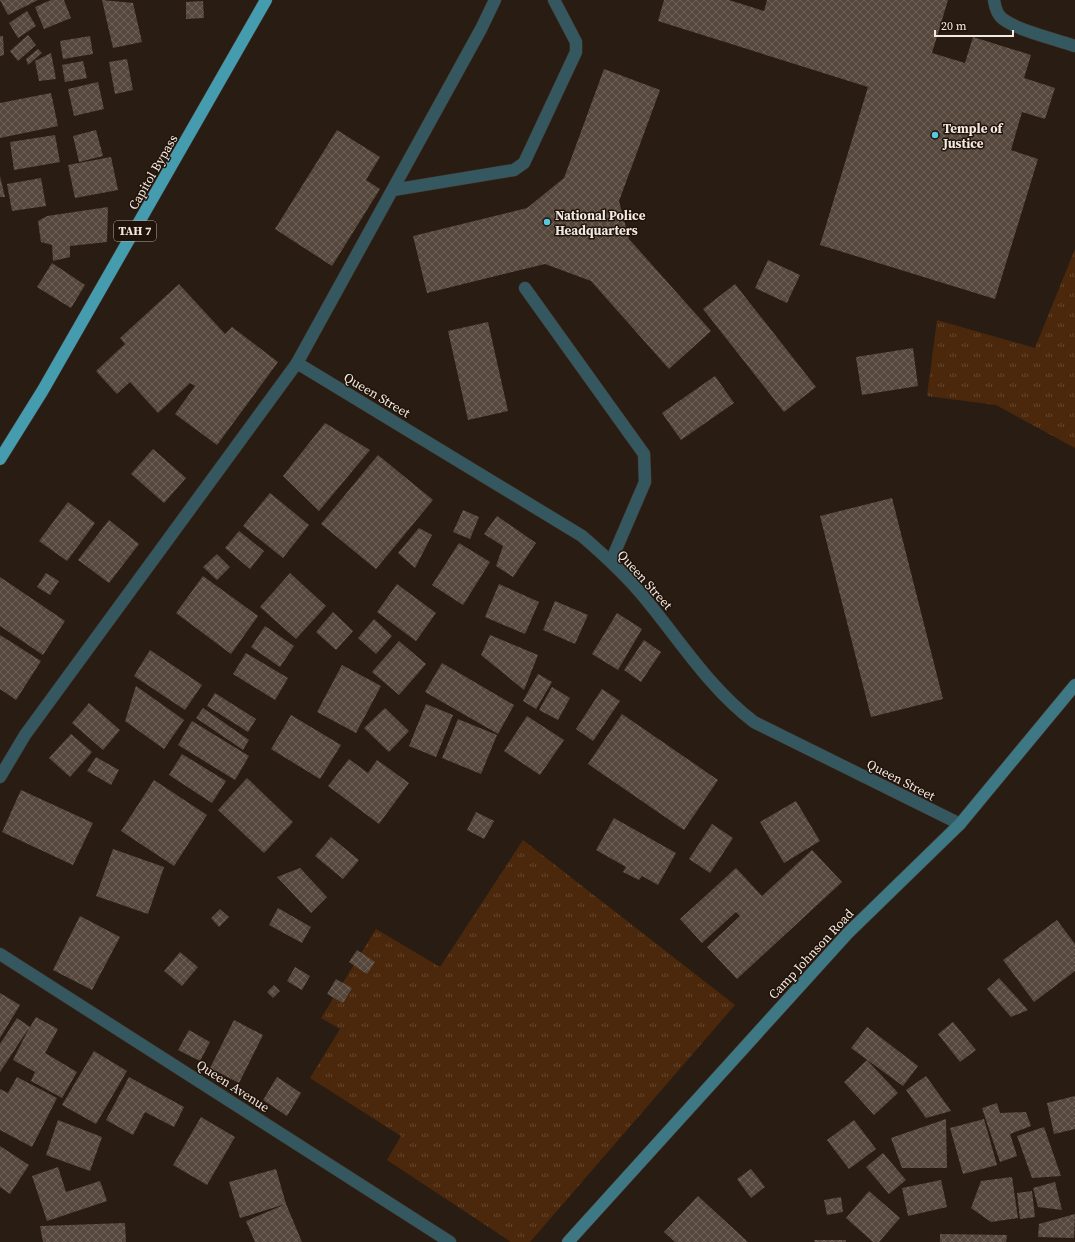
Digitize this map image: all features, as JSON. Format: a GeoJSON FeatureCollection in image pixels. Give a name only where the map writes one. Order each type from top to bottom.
{"type":"FeatureCollection","features":[{"type":"Feature","properties":{"kind":"highway","name":"Capitol Bypass"},"geometry":{"type":"LineString","coordinates":[[0,459],[47,383],[266,0]]}},
{"type":"Feature","properties":{"kind":"main road","name":"Camp Johnson Road"},"geometry":{"type":"LineString","coordinates":[[568,1242],[848,933],[960,824],[1075,685]]}},
{"type":"Feature","properties":{"kind":"street"},"geometry":{"type":"LineString","coordinates":[[0,778],[25,735],[297,363],[481,29],[495,0]]}},
{"type":"Feature","properties":{"kind":"street"},"geometry":{"type":"LineString","coordinates":[[393,190],[514,170],[524,163],[576,52],[576,42],[554,0]]}},
{"type":"Feature","properties":{"kind":"street"},"geometry":{"type":"LineString","coordinates":[[994,0],[996,10],[1002,19],[1075,46]]}},
{"type":"Feature","properties":{"kind":"street"},"geometry":{"type":"LineString","coordinates":[[525,288],[644,454],[645,482],[611,561]]}},
{"type":"Feature","properties":{"kind":"street","name":"Queen Street"},"geometry":{"type":"LineString","coordinates":[[297,363],[582,536],[611,561],[642,594],[718,689],[737,709],[754,722],[960,824]]}},
{"type":"Feature","properties":{"kind":"street","name":"Queen Avenue"},"geometry":{"type":"LineString","coordinates":[[0,954],[450,1242]]}},
{"type":"Feature","properties":{"kind":"green space"},"geometry":{"type":"Polygon","coordinates":[[[1075,249],[1075,448],[996,405],[927,396],[937,320],[1035,348],[1075,249]]]}},
{"type":"Feature","properties":{"kind":"green space"},"geometry":{"type":"Polygon","coordinates":[[[523,840],[735,1005],[530,1242],[511,1242],[387,1160],[401,1136],[310,1078],[340,1029],[321,1018],[376,929],[440,967],[523,840]]]}},
{"type":"Feature","properties":{"kind":"building"},"geometry":{"type":"Polygon","coordinates":[[[0,0],[38,0],[8,15],[0,0]]]}},
{"type":"Feature","properties":{"kind":"building"},"geometry":{"type":"Polygon","coordinates":[[[51,0],[64,0],[71,18],[44,29],[35,7],[51,0]]]}},
{"type":"Feature","properties":{"kind":"building"},"geometry":{"type":"Polygon","coordinates":[[[102,0],[133,3],[142,42],[113,48],[102,0]]]}},
{"type":"Feature","properties":{"kind":"building","name":"Temple of Justice"},"geometry":{"type":"Polygon","coordinates":[[[664,0],[729,0],[764,11],[767,0],[948,0],[932,53],[965,63],[973,37],[1031,55],[1024,78],[1055,88],[1045,119],[1022,112],[1011,150],[1038,159],[995,299],[820,245],[868,87],[658,21],[664,0]]]}},
{"type":"Feature","properties":{"kind":"building"},"geometry":{"type":"Polygon","coordinates":[[[203,1],[204,18],[186,19],[186,2],[203,1]]]}},
{"type":"Feature","properties":{"kind":"building"},"geometry":{"type":"Polygon","coordinates":[[[27,11],[36,26],[18,38],[9,23],[27,11]]]}},
{"type":"Feature","properties":{"kind":"building"},"geometry":{"type":"Polygon","coordinates":[[[28,35],[36,45],[18,61],[10,51],[28,35]]]}},
{"type":"Feature","properties":{"kind":"building"},"geometry":{"type":"Polygon","coordinates":[[[0,36],[3,36],[4,55],[0,56],[0,36]]]}},
{"type":"Feature","properties":{"kind":"building"},"geometry":{"type":"Polygon","coordinates":[[[90,36],[93,54],[63,59],[60,41],[90,36]]]}},
{"type":"Feature","properties":{"kind":"building"},"geometry":{"type":"Polygon","coordinates":[[[38,49],[42,53],[28,65],[26,59],[38,49]]]}},
{"type":"Feature","properties":{"kind":"building"},"geometry":{"type":"Polygon","coordinates":[[[51,53],[56,79],[39,81],[35,61],[51,53]]]}},
{"type":"Feature","properties":{"kind":"building"},"geometry":{"type":"Polygon","coordinates":[[[127,59],[133,90],[115,94],[109,62],[127,59]]]}},
{"type":"Feature","properties":{"kind":"building"},"geometry":{"type":"Polygon","coordinates":[[[83,61],[87,78],[65,82],[62,65],[83,61]]]}},
{"type":"Feature","properties":{"kind":"building","name":"National Police Headquarters"},"geometry":{"type":"Polygon","coordinates":[[[604,69],[660,90],[619,201],[629,239],[711,331],[669,369],[591,281],[545,264],[427,293],[413,236],[527,208],[564,178],[604,69]]]}},
{"type":"Feature","properties":{"kind":"building"},"geometry":{"type":"Polygon","coordinates":[[[98,82],[104,109],[74,116],[68,89],[98,82]]]}},
{"type":"Feature","properties":{"kind":"building"},"geometry":{"type":"Polygon","coordinates":[[[51,93],[58,126],[0,138],[0,103],[51,93]]]}},
{"type":"Feature","properties":{"kind":"building"},"geometry":{"type":"Polygon","coordinates":[[[96,130],[103,156],[79,162],[73,136],[96,130]]]}},
{"type":"Feature","properties":{"kind":"building"},"geometry":{"type":"Polygon","coordinates":[[[337,130],[380,157],[366,180],[380,189],[332,266],[275,229],[337,130]]]}},
{"type":"Feature","properties":{"kind":"building"},"geometry":{"type":"Polygon","coordinates":[[[55,135],[60,162],[14,170],[10,142],[55,135]]]}},
{"type":"Feature","properties":{"kind":"building"},"geometry":{"type":"Polygon","coordinates":[[[111,157],[118,190],[75,198],[68,165],[111,157]]]}},
{"type":"Feature","properties":{"kind":"building"},"geometry":{"type":"Polygon","coordinates":[[[0,176],[5,197],[0,197],[0,176]]]}},
{"type":"Feature","properties":{"kind":"building"},"geometry":{"type":"Polygon","coordinates":[[[41,178],[46,206],[12,211],[7,184],[41,178]]]}},
{"type":"Feature","properties":{"kind":"building"},"geometry":{"type":"Polygon","coordinates":[[[108,207],[107,242],[70,246],[70,257],[53,261],[52,245],[41,242],[38,221],[47,216],[108,207]]]}},
{"type":"Feature","properties":{"kind":"building"},"geometry":{"type":"Polygon","coordinates":[[[768,260],[800,275],[787,303],[755,288],[768,260]]]}},
{"type":"Feature","properties":{"kind":"building"},"geometry":{"type":"Polygon","coordinates":[[[52,263],[85,285],[71,308],[37,287],[52,263]]]}},
{"type":"Feature","properties":{"kind":"building"},"geometry":{"type":"Polygon","coordinates":[[[179,284],[225,334],[232,327],[278,362],[217,445],[175,414],[195,386],[190,383],[158,413],[130,382],[117,394],[96,371],[125,344],[120,338],[179,284]]]}},
{"type":"Feature","properties":{"kind":"building"},"geometry":{"type":"Polygon","coordinates":[[[735,284],[816,387],[784,412],[703,309],[735,284]]]}},
{"type":"Feature","properties":{"kind":"building"},"geometry":{"type":"Polygon","coordinates":[[[488,322],[508,411],[468,420],[448,331],[488,322]]]}},
{"type":"Feature","properties":{"kind":"building"},"geometry":{"type":"Polygon","coordinates":[[[913,348],[918,386],[862,395],[856,357],[913,348]]]}},
{"type":"Feature","properties":{"kind":"building"},"geometry":{"type":"Polygon","coordinates":[[[715,376],[734,403],[681,440],[662,413],[715,376]]]}},
{"type":"Feature","properties":{"kind":"building"},"geometry":{"type":"Polygon","coordinates":[[[325,423],[370,450],[319,511],[283,476],[325,423]]]}},
{"type":"Feature","properties":{"kind":"building"},"geometry":{"type":"Polygon","coordinates":[[[153,449],[186,478],[164,503],[131,474],[153,449]]]}},
{"type":"Feature","properties":{"kind":"building"},"geometry":{"type":"Polygon","coordinates":[[[378,455],[433,500],[376,569],[321,524],[378,455]]]}},
{"type":"Feature","properties":{"kind":"building"},"geometry":{"type":"Polygon","coordinates":[[[270,493],[309,525],[283,558],[243,526],[270,493]]]}},
{"type":"Feature","properties":{"kind":"building"},"geometry":{"type":"Polygon","coordinates":[[[892,498],[943,699],[871,717],[820,516],[892,498]]]}},
{"type":"Feature","properties":{"kind":"building"},"geometry":{"type":"Polygon","coordinates":[[[68,502],[95,523],[67,561],[39,541],[68,502]]]}},
{"type":"Feature","properties":{"kind":"building"},"geometry":{"type":"Polygon","coordinates":[[[463,510],[479,517],[470,539],[453,532],[463,510]]]}},
{"type":"Feature","properties":{"kind":"building"},"geometry":{"type":"Polygon","coordinates":[[[497,516],[536,543],[513,577],[496,566],[503,546],[484,534],[497,516]]]}},
{"type":"Feature","properties":{"kind":"building"},"geometry":{"type":"Polygon","coordinates":[[[109,520],[139,544],[109,583],[78,560],[109,520]]]}},
{"type":"Feature","properties":{"kind":"building"},"geometry":{"type":"Polygon","coordinates":[[[419,528],[432,535],[415,568],[398,553],[419,528]]]}},
{"type":"Feature","properties":{"kind":"building"},"geometry":{"type":"Polygon","coordinates":[[[239,531],[264,551],[250,569],[225,548],[239,531]]]}},
{"type":"Feature","properties":{"kind":"building"},"geometry":{"type":"Polygon","coordinates":[[[459,543],[490,562],[463,605],[432,585],[459,543]]]}},
{"type":"Feature","properties":{"kind":"building"},"geometry":{"type":"Polygon","coordinates":[[[217,554],[230,567],[217,580],[203,567],[217,554]]]}},
{"type":"Feature","properties":{"kind":"building"},"geometry":{"type":"Polygon","coordinates":[[[46,573],[59,581],[50,595],[37,587],[46,573]]]}},
{"type":"Feature","properties":{"kind":"building"},"geometry":{"type":"Polygon","coordinates":[[[290,573],[326,606],[296,639],[260,607],[290,573]]]}},
{"type":"Feature","properties":{"kind":"building"},"geometry":{"type":"Polygon","coordinates":[[[203,576],[258,616],[231,654],[176,613],[203,576]]]}},
{"type":"Feature","properties":{"kind":"building"},"geometry":{"type":"Polygon","coordinates":[[[0,577],[65,621],[43,655],[0,626],[0,577]]]}},
{"type":"Feature","properties":{"kind":"building"},"geometry":{"type":"Polygon","coordinates":[[[397,584],[436,613],[416,641],[377,612],[397,584]]]}},
{"type":"Feature","properties":{"kind":"building"},"geometry":{"type":"Polygon","coordinates":[[[499,584],[539,602],[525,634],[485,617],[499,584]]]}},
{"type":"Feature","properties":{"kind":"building"},"geometry":{"type":"Polygon","coordinates":[[[555,601],[588,615],[575,644],[543,630],[555,601]]]}},
{"type":"Feature","properties":{"kind":"building"},"geometry":{"type":"Polygon","coordinates":[[[333,612],[353,631],[336,650],[316,632],[333,612]]]}},
{"type":"Feature","properties":{"kind":"building"},"geometry":{"type":"Polygon","coordinates":[[[617,613],[642,629],[618,670],[592,654],[617,613]]]}},
{"type":"Feature","properties":{"kind":"building"},"geometry":{"type":"Polygon","coordinates":[[[374,619],[392,636],[376,654],[358,638],[374,619]]]}},
{"type":"Feature","properties":{"kind":"building"},"geometry":{"type":"Polygon","coordinates":[[[265,626],[294,646],[280,667],[251,647],[265,626]]]}},
{"type":"Feature","properties":{"kind":"building"},"geometry":{"type":"Polygon","coordinates":[[[0,635],[41,661],[16,700],[0,689],[0,635]]]}},
{"type":"Feature","properties":{"kind":"building"},"geometry":{"type":"Polygon","coordinates":[[[490,635],[538,655],[524,690],[481,655],[490,635]]]}},
{"type":"Feature","properties":{"kind":"building"},"geometry":{"type":"Polygon","coordinates":[[[644,640],[661,652],[641,682],[624,670],[644,640]]]}},
{"type":"Feature","properties":{"kind":"building"},"geometry":{"type":"Polygon","coordinates":[[[399,641],[426,664],[399,695],[372,672],[399,641]]]}},
{"type":"Feature","properties":{"kind":"building"},"geometry":{"type":"Polygon","coordinates":[[[150,650],[202,685],[185,710],[134,676],[150,650]]]}},
{"type":"Feature","properties":{"kind":"building"},"geometry":{"type":"Polygon","coordinates":[[[246,653],[288,678],[275,700],[233,674],[246,653]]]}},
{"type":"Feature","properties":{"kind":"building"},"geometry":{"type":"Polygon","coordinates":[[[442,663],[514,705],[498,734],[425,692],[442,663]]]}},
{"type":"Feature","properties":{"kind":"building"},"geometry":{"type":"Polygon","coordinates":[[[342,665],[381,686],[356,733],[317,712],[342,665]]]}},
{"type":"Feature","properties":{"kind":"building"},"geometry":{"type":"Polygon","coordinates":[[[538,674],[552,682],[536,709],[523,701],[538,674]]]}},
{"type":"Feature","properties":{"kind":"building"},"geometry":{"type":"Polygon","coordinates":[[[136,686],[184,720],[164,749],[125,721],[136,686]]]}},
{"type":"Feature","properties":{"kind":"building"},"geometry":{"type":"Polygon","coordinates":[[[552,687],[570,698],[558,720],[539,710],[552,687]]]}},
{"type":"Feature","properties":{"kind":"building"},"geometry":{"type":"Polygon","coordinates":[[[602,689],[620,701],[593,741],[576,729],[602,689]]]}},
{"type":"Feature","properties":{"kind":"building"},"geometry":{"type":"Polygon","coordinates":[[[215,693],[256,719],[248,732],[207,706],[215,693]]]}},
{"type":"Feature","properties":{"kind":"building"},"geometry":{"type":"Polygon","coordinates":[[[89,703],[120,730],[103,750],[72,723],[89,703]]]}},
{"type":"Feature","properties":{"kind":"building"},"geometry":{"type":"Polygon","coordinates":[[[426,704],[453,715],[436,757],[409,746],[426,704]]]}},
{"type":"Feature","properties":{"kind":"building"},"geometry":{"type":"Polygon","coordinates":[[[203,708],[249,740],[243,750],[196,718],[203,708]]]}},
{"type":"Feature","properties":{"kind":"building"},"geometry":{"type":"Polygon","coordinates":[[[385,708],[409,731],[389,752],[364,728],[385,708]]]}},
{"type":"Feature","properties":{"kind":"building"},"geometry":{"type":"Polygon","coordinates":[[[622,714],[718,780],[684,830],[588,764],[622,714]]]}},
{"type":"Feature","properties":{"kind":"building"},"geometry":{"type":"Polygon","coordinates":[[[291,715],[341,745],[320,779],[271,749],[291,715]]]}},
{"type":"Feature","properties":{"kind":"building"},"geometry":{"type":"Polygon","coordinates":[[[527,716],[564,740],[540,775],[504,751],[527,716]]]}},
{"type":"Feature","properties":{"kind":"building"},"geometry":{"type":"Polygon","coordinates":[[[458,719],[497,735],[481,774],[442,758],[458,719]]]}},
{"type":"Feature","properties":{"kind":"building"},"geometry":{"type":"Polygon","coordinates":[[[192,721],[249,756],[235,780],[178,745],[192,721]]]}},
{"type":"Feature","properties":{"kind":"building"},"geometry":{"type":"Polygon","coordinates":[[[71,734],[92,752],[70,777],[49,758],[71,734]]]}},
{"type":"Feature","properties":{"kind":"building"},"geometry":{"type":"Polygon","coordinates":[[[182,754],[226,781],[212,803],[169,775],[182,754]]]}},
{"type":"Feature","properties":{"kind":"building"},"geometry":{"type":"Polygon","coordinates":[[[96,757],[119,770],[111,785],[87,771],[96,757]]]}},
{"type":"Feature","properties":{"kind":"building"},"geometry":{"type":"Polygon","coordinates":[[[349,759],[368,773],[377,760],[409,783],[379,824],[328,786],[349,759]]]}},
{"type":"Feature","properties":{"kind":"building"},"geometry":{"type":"Polygon","coordinates":[[[247,778],[293,822],[264,853],[218,810],[247,778]]]}},
{"type":"Feature","properties":{"kind":"building"},"geometry":{"type":"Polygon","coordinates":[[[154,780],[207,815],[174,866],[121,831],[154,780]]]}},
{"type":"Feature","properties":{"kind":"building"},"geometry":{"type":"Polygon","coordinates":[[[21,790],[93,823],[73,865],[2,832],[21,790]]]}},
{"type":"Feature","properties":{"kind":"building"},"geometry":{"type":"Polygon","coordinates":[[[796,801],[820,841],[784,863],[760,822],[796,801]]]}},
{"type":"Feature","properties":{"kind":"building"},"geometry":{"type":"Polygon","coordinates":[[[476,812],[494,821],[484,839],[467,830],[476,812]]]}},
{"type":"Feature","properties":{"kind":"building"},"geometry":{"type":"Polygon","coordinates":[[[614,818],[676,853],[658,885],[642,876],[639,880],[623,872],[626,867],[596,850],[614,818]]]}},
{"type":"Feature","properties":{"kind":"building"},"geometry":{"type":"Polygon","coordinates":[[[712,824],[733,838],[710,873],[689,859],[712,824]]]}},
{"type":"Feature","properties":{"kind":"building"},"geometry":{"type":"Polygon","coordinates":[[[331,837],[359,860],[343,879],[315,856],[331,837]]]}},
{"type":"Feature","properties":{"kind":"building"},"geometry":{"type":"Polygon","coordinates":[[[113,849],[164,867],[148,914],[96,896],[113,849]]]}},
{"type":"Feature","properties":{"kind":"building"},"geometry":{"type":"Polygon","coordinates":[[[812,850],[842,882],[737,979],[707,947],[740,916],[736,912],[702,943],[680,919],[736,868],[762,896],[812,850]]]}},
{"type":"Feature","properties":{"kind":"building"},"geometry":{"type":"Polygon","coordinates":[[[300,868],[327,897],[311,913],[277,877],[300,868]]]}},
{"type":"Feature","properties":{"kind":"building"},"geometry":{"type":"Polygon","coordinates":[[[278,908],[311,927],[302,943],[269,925],[278,908]]]}},
{"type":"Feature","properties":{"kind":"building"},"geometry":{"type":"Polygon","coordinates":[[[220,909],[229,917],[219,927],[211,918],[220,909]]]}},
{"type":"Feature","properties":{"kind":"building"},"geometry":{"type":"Polygon","coordinates":[[[80,916],[120,937],[92,990],[53,970],[80,916]]]}},
{"type":"Feature","properties":{"kind":"building"},"geometry":{"type":"Polygon","coordinates":[[[1057,920],[1075,944],[1075,971],[1034,1002],[1003,960],[1057,920]]]}},
{"type":"Feature","properties":{"kind":"building"},"geometry":{"type":"Polygon","coordinates":[[[357,950],[375,962],[367,974],[349,962],[357,950]]]}},
{"type":"Feature","properties":{"kind":"building"},"geometry":{"type":"Polygon","coordinates":[[[180,952],[198,967],[182,986],[164,971],[180,952]]]}},
{"type":"Feature","properties":{"kind":"building"},"geometry":{"type":"Polygon","coordinates":[[[295,967],[310,976],[302,990],[287,981],[295,967]]]}},
{"type":"Feature","properties":{"kind":"building"},"geometry":{"type":"Polygon","coordinates":[[[999,978],[1028,1010],[1011,1017],[987,989],[999,978]]]}},
{"type":"Feature","properties":{"kind":"building"},"geometry":{"type":"Polygon","coordinates":[[[336,979],[352,988],[343,1003],[327,994],[336,979]]]}},
{"type":"Feature","properties":{"kind":"building"},"geometry":{"type":"Polygon","coordinates":[[[274,985],[280,991],[273,998],[267,992],[274,985]]]}},
{"type":"Feature","properties":{"kind":"building"},"geometry":{"type":"Polygon","coordinates":[[[0,993],[20,1005],[0,1038],[0,993]]]}},
{"type":"Feature","properties":{"kind":"building"},"geometry":{"type":"Polygon","coordinates":[[[36,1017],[58,1029],[45,1053],[77,1072],[62,1098],[31,1081],[35,1072],[13,1060],[29,1028],[0,1072],[0,1044],[17,1018],[30,1027],[36,1017]]]}},
{"type":"Feature","properties":{"kind":"building"},"geometry":{"type":"Polygon","coordinates":[[[234,1020],[263,1035],[239,1083],[210,1068],[234,1020]]]}},
{"type":"Feature","properties":{"kind":"building"},"geometry":{"type":"Polygon","coordinates":[[[953,1022],[976,1050],[960,1062],[938,1034],[953,1022]]]}},
{"type":"Feature","properties":{"kind":"building"},"geometry":{"type":"Polygon","coordinates":[[[867,1027],[918,1066],[903,1086],[851,1048],[867,1027]]]}},
{"type":"Feature","properties":{"kind":"building"},"geometry":{"type":"Polygon","coordinates":[[[189,1030],[210,1042],[200,1061],[178,1050],[189,1030]]]}},
{"type":"Feature","properties":{"kind":"building"},"geometry":{"type":"Polygon","coordinates":[[[94,1051],[127,1071],[96,1124],[62,1105],[94,1051]]]}},
{"type":"Feature","properties":{"kind":"building"},"geometry":{"type":"Polygon","coordinates":[[[867,1060],[898,1093],[874,1115],[844,1082],[867,1060]]]}},
{"type":"Feature","properties":{"kind":"building"},"geometry":{"type":"Polygon","coordinates":[[[926,1076],[951,1111],[926,1118],[906,1090],[926,1076]]]}},
{"type":"Feature","properties":{"kind":"building"},"geometry":{"type":"Polygon","coordinates":[[[17,1077],[57,1098],[32,1147],[0,1130],[0,1089],[8,1093],[17,1077]]]}},
{"type":"Feature","properties":{"kind":"building"},"geometry":{"type":"Polygon","coordinates":[[[129,1077],[184,1107],[174,1127],[145,1112],[133,1135],[106,1120],[129,1077]]]}},
{"type":"Feature","properties":{"kind":"building"},"geometry":{"type":"Polygon","coordinates":[[[277,1077],[301,1093],[287,1116],[263,1100],[277,1077]]]}},
{"type":"Feature","properties":{"kind":"building"},"geometry":{"type":"Polygon","coordinates":[[[1075,1096],[1075,1129],[1054,1134],[1047,1103],[1075,1096]]]}},
{"type":"Feature","properties":{"kind":"building"},"geometry":{"type":"Polygon","coordinates":[[[997,1103],[1000,1113],[1026,1112],[1031,1126],[1010,1134],[1017,1156],[1000,1162],[982,1108],[997,1103]]]}},
{"type":"Feature","properties":{"kind":"building"},"geometry":{"type":"Polygon","coordinates":[[[201,1117],[235,1137],[207,1185],[173,1165],[201,1117]]]}},
{"type":"Feature","properties":{"kind":"building"},"geometry":{"type":"Polygon","coordinates":[[[946,1119],[947,1168],[902,1168],[891,1138],[946,1119]]]}},
{"type":"Feature","properties":{"kind":"building"},"geometry":{"type":"Polygon","coordinates":[[[984,1119],[997,1165],[963,1174],[950,1128],[984,1119]]]}},
{"type":"Feature","properties":{"kind":"building"},"geometry":{"type":"Polygon","coordinates":[[[58,1120],[102,1137],[90,1171],[46,1155],[58,1120]]]}},
{"type":"Feature","properties":{"kind":"building"},"geometry":{"type":"Polygon","coordinates":[[[854,1120],[876,1149],[849,1169],[827,1140],[854,1120]]]}},
{"type":"Feature","properties":{"kind":"building"},"geometry":{"type":"Polygon","coordinates":[[[1044,1127],[1061,1176],[1032,1178],[1017,1136],[1044,1127]]]}},
{"type":"Feature","properties":{"kind":"building"},"geometry":{"type":"Polygon","coordinates":[[[0,1146],[29,1165],[10,1194],[0,1187],[0,1146]]]}},
{"type":"Feature","properties":{"kind":"building"},"geometry":{"type":"Polygon","coordinates":[[[883,1153],[906,1180],[889,1194],[866,1167],[883,1153]]]}},
{"type":"Feature","properties":{"kind":"building"},"geometry":{"type":"Polygon","coordinates":[[[58,1167],[66,1192],[100,1181],[107,1201],[47,1221],[32,1176],[58,1167]]]}},
{"type":"Feature","properties":{"kind":"building"},"geometry":{"type":"Polygon","coordinates":[[[276,1169],[286,1204],[240,1218],[229,1182],[276,1169]]]}},
{"type":"Feature","properties":{"kind":"building"},"geometry":{"type":"Polygon","coordinates":[[[751,1169],[765,1187],[751,1198],[737,1179],[751,1169]]]}},
{"type":"Feature","properties":{"kind":"building"},"geometry":{"type":"Polygon","coordinates":[[[1012,1177],[1018,1218],[991,1222],[971,1208],[981,1181],[1012,1177]]]}},
{"type":"Feature","properties":{"kind":"building"},"geometry":{"type":"Polygon","coordinates":[[[941,1180],[947,1207],[908,1216],[902,1188],[941,1180]]]}},
{"type":"Feature","properties":{"kind":"building"},"geometry":{"type":"Polygon","coordinates":[[[1055,1182],[1062,1210],[1038,1207],[1033,1188],[1055,1182]]]}},
{"type":"Feature","properties":{"kind":"building"},"geometry":{"type":"Polygon","coordinates":[[[869,1191],[900,1218],[879,1242],[873,1242],[846,1218],[869,1191]]]}},
{"type":"Feature","properties":{"kind":"building"},"geometry":{"type":"Polygon","coordinates":[[[1032,1191],[1035,1217],[1020,1219],[1017,1193],[1032,1191]]]}},
{"type":"Feature","properties":{"kind":"building"},"geometry":{"type":"Polygon","coordinates":[[[698,1196],[748,1242],[675,1242],[664,1232],[698,1196]]]}},
{"type":"Feature","properties":{"kind":"building"},"geometry":{"type":"Polygon","coordinates":[[[841,1197],[843,1212],[827,1215],[824,1200],[841,1197]]]}},
{"type":"Feature","properties":{"kind":"building"},"geometry":{"type":"Polygon","coordinates":[[[286,1204],[302,1242],[255,1242],[246,1221],[286,1204]]]}},
{"type":"Feature","properties":{"kind":"building"},"geometry":{"type":"Polygon","coordinates":[[[1075,1214],[1074,1238],[1038,1237],[1039,1224],[1075,1214]]]}},
{"type":"Feature","properties":{"kind":"building"},"geometry":{"type":"Polygon","coordinates":[[[125,1223],[126,1242],[43,1242],[40,1226],[125,1223]]]}},
{"type":"Feature","properties":{"kind":"building"},"geometry":{"type":"Polygon","coordinates":[[[940,1234],[1007,1235],[1006,1242],[940,1242],[940,1234]]]}},
{"type":"Feature","properties":{"kind":"building"},"geometry":{"type":"Polygon","coordinates":[[[814,1240],[846,1240],[846,1242],[815,1242],[814,1240]]]}},
{"type":"Feature","properties":{"kind":"place","name":"Temple of Justice"},"geometry":{"type":"Point","coordinates":[935,135]}},
{"type":"Feature","properties":{"kind":"place","name":"National Police Headquarters"},"geometry":{"type":"Point","coordinates":[547,222]}}]}
